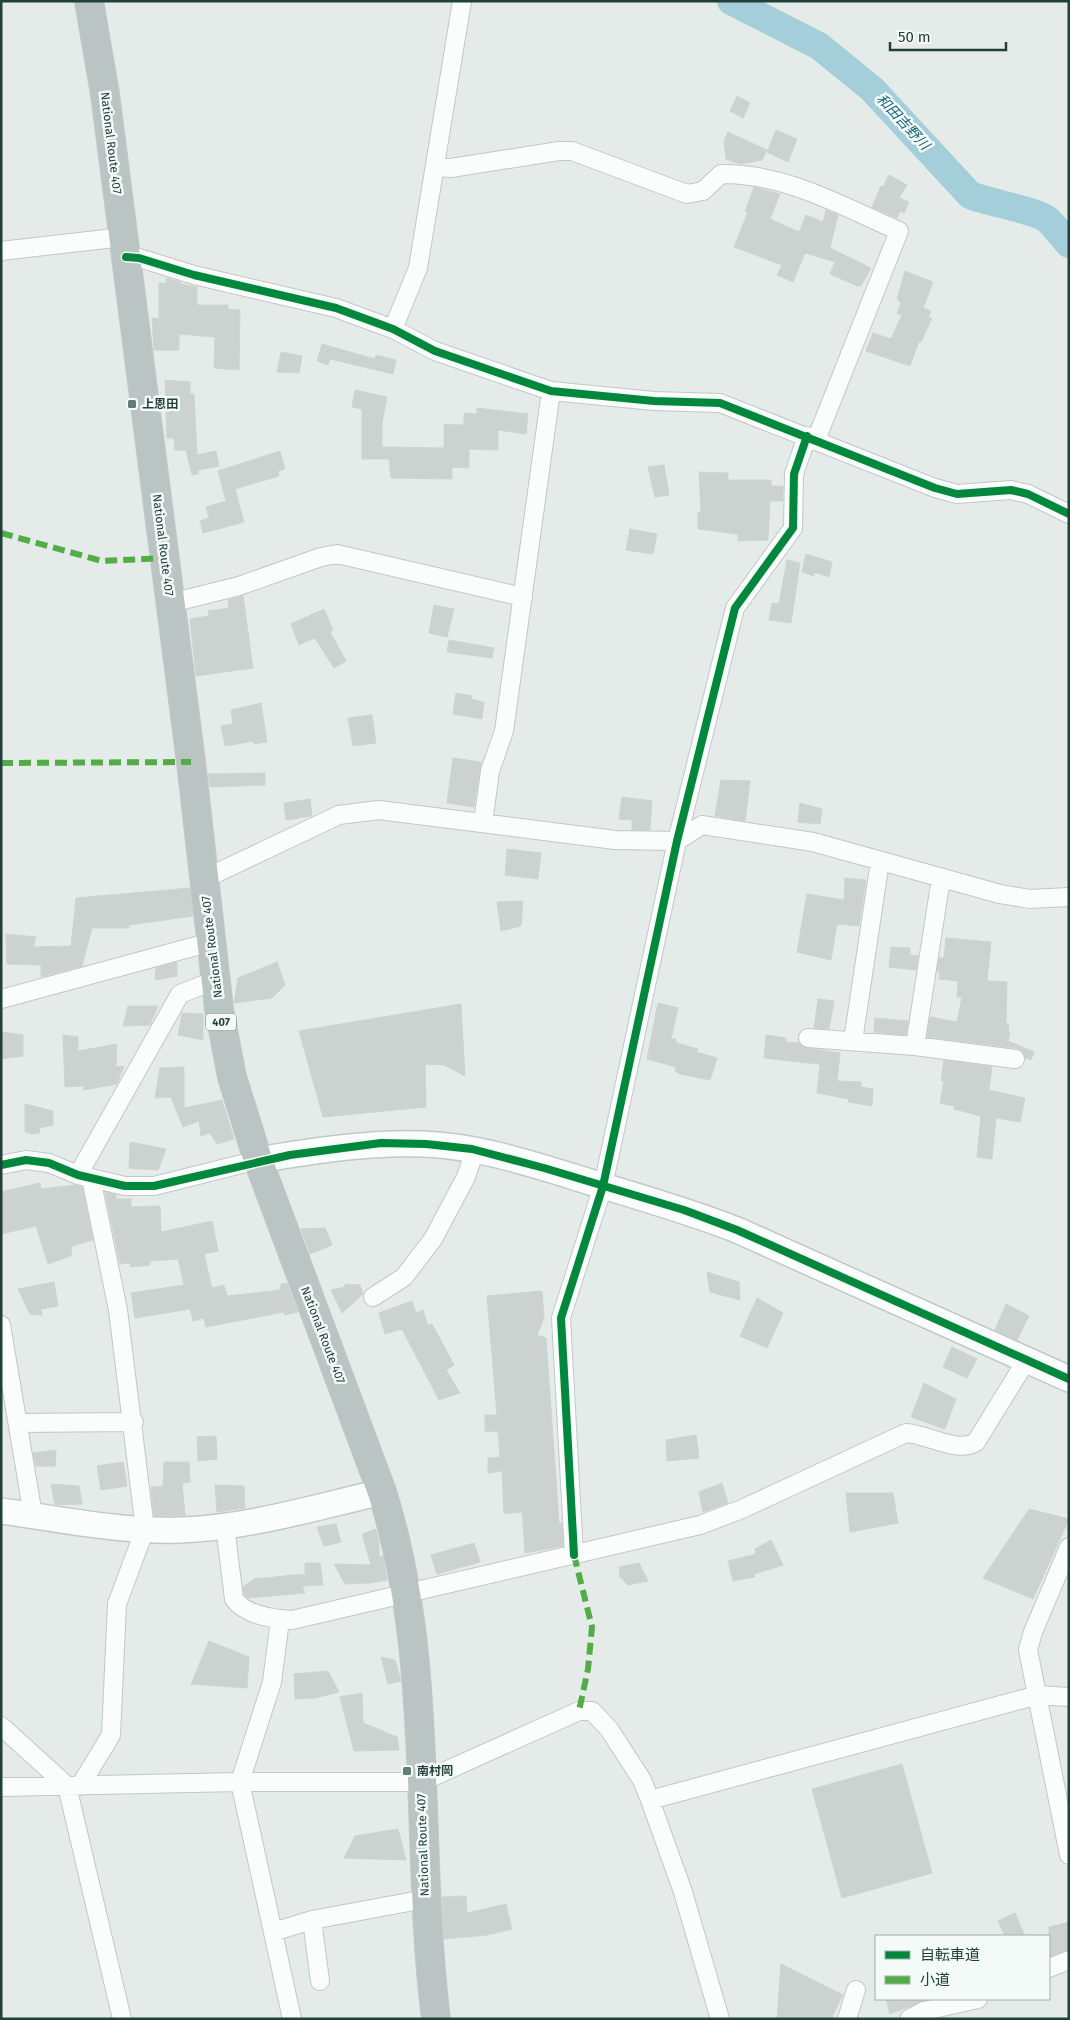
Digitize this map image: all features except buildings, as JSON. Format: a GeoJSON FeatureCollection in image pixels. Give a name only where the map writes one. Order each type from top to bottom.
{"type":"FeatureCollection","features":[{"type":"Feature","properties":{"kind":"highway","name":"National Route 407"},"geometry":{"type":"LineString","coordinates":[[89,1],[105,94],[171,603],[219,1009],[232,1077],[258,1160],[382,1492],[394,1528],[407,1593],[417,1678],[428,1953],[436,2019]]}},
{"type":"Feature","properties":{"kind":"street"},"geometry":{"type":"LineString","coordinates":[[393,329],[418,268],[462,1]]}},
{"type":"Feature","properties":{"kind":"street"},"geometry":{"type":"LineString","coordinates":[[436,167],[451,168],[559,151],[572,151],[687,194],[703,191],[721,174],[760,176],[785,183],[899,231],[812,438],[794,474],[793,528],[735,608],[677,841],[603,1186],[561,1318],[574,1555]]}},
{"type":"Feature","properties":{"kind":"street"},"geometry":{"type":"LineString","coordinates":[[1,251],[125,247],[139,258],[194,275],[336,308],[393,329],[435,351],[551,390],[654,401],[720,403],[935,488],[957,494],[1011,490],[1028,494],[1069,514]]}},
{"type":"Feature","properties":{"kind":"street"},"geometry":{"type":"LineString","coordinates":[[483,823],[490,772],[504,731],[551,390]]}},
{"type":"Feature","properties":{"kind":"street"},"geometry":{"type":"LineString","coordinates":[[171,603],[239,586],[321,557],[336,554],[523,597]]}},
{"type":"Feature","properties":{"kind":"street"},"geometry":{"type":"LineString","coordinates":[[204,879],[339,815],[379,810],[615,840],[677,841],[702,825],[813,842],[1000,894],[1030,899],[1069,897]]}},
{"type":"Feature","properties":{"kind":"street"},"geometry":{"type":"LineString","coordinates":[[853,1041],[880,861]]}},
{"type":"Feature","properties":{"kind":"street"},"geometry":{"type":"LineString","coordinates":[[915,1046],[941,878]]}},
{"type":"Feature","properties":{"kind":"street"},"geometry":{"type":"LineString","coordinates":[[1,999],[211,942]]}},
{"type":"Feature","properties":{"kind":"street"},"geometry":{"type":"LineString","coordinates":[[73,1786],[111,1735],[117,1604],[145,1529],[134,1422],[118,1310],[84,1176],[180,994],[216,980]]}},
{"type":"Feature","properties":{"kind":"street"},"geometry":{"type":"LineString","coordinates":[[808,1038],[915,1046],[1015,1058]]}},
{"type":"Feature","properties":{"kind":"street"},"geometry":{"type":"LineString","coordinates":[[1,1165],[26,1160],[49,1163],[84,1176],[125,1186],[154,1186],[258,1160],[381,1143],[426,1144],[476,1150],[684,1210],[737,1230],[1069,1380]]}},
{"type":"Feature","properties":{"kind":"street"},"geometry":{"type":"LineString","coordinates":[[373,1297],[404,1277],[433,1240],[466,1176],[476,1150]]}},
{"type":"Feature","properties":{"kind":"street"},"geometry":{"type":"LineString","coordinates":[[1,1325],[33,1515]]}},
{"type":"Feature","properties":{"kind":"street"},"geometry":{"type":"LineString","coordinates":[[225,1526],[234,1599],[241,1608],[280,1620],[292,1620],[700,1525],[734,1512],[906,1433],[917,1434],[961,1447],[970,1446],[976,1442],[1026,1361]]}},
{"type":"Feature","properties":{"kind":"street"},"geometry":{"type":"LineString","coordinates":[[18,1423],[134,1422]]}},
{"type":"Feature","properties":{"kind":"street"},"geometry":{"type":"LineString","coordinates":[[1,1511],[111,1527],[180,1530],[225,1526],[382,1492]]}},
{"type":"Feature","properties":{"kind":"street"},"geometry":{"type":"LineString","coordinates":[[1069,1547],[1033,1632],[1028,1650],[1069,1855]]}},
{"type":"Feature","properties":{"kind":"street"},"geometry":{"type":"LineString","coordinates":[[280,1620],[272,1682],[240,1782],[292,2019]]}},
{"type":"Feature","properties":{"kind":"street"},"geometry":{"type":"LineString","coordinates":[[650,1800],[1038,1695],[1069,1697]]}},
{"type":"Feature","properties":{"kind":"street"},"geometry":{"type":"LineString","coordinates":[[1,1787],[240,1782],[421,1782],[578,1711],[592,1711],[609,1729],[642,1780],[683,1892],[720,2019]]}},
{"type":"Feature","properties":{"kind":"street"},"geometry":{"type":"LineString","coordinates":[[1,1726],[73,1786],[122,2019]]}},
{"type":"Feature","properties":{"kind":"street"},"geometry":{"type":"LineString","coordinates":[[273,1932],[312,1920],[425,1899]]}},
{"type":"Feature","properties":{"kind":"street"},"geometry":{"type":"LineString","coordinates":[[312,1920],[320,1981]]}},
{"type":"Feature","properties":{"kind":"street"},"geometry":{"type":"LineString","coordinates":[[1050,1968],[1069,1960]]}},
{"type":"Feature","properties":{"kind":"street"},"geometry":{"type":"LineString","coordinates":[[849,2018],[856,1990]]}},
{"type":"Feature","properties":{"kind":"street"},"geometry":{"type":"LineString","coordinates":[[909,2019],[924,2011],[974,2000]]}},
{"type":"Feature","properties":{"kind":"waterway","name":"和田吉野川"},"geometry":{"type":"LineString","coordinates":[[731,1],[819,46],[872,89],[970,195],[1042,216],[1048,220],[1069,244]]}},
{"type":"Feature","properties":{"kind":"marked path"},"geometry":{"type":"LineString","coordinates":[[1,533],[102,561],[165,558]]}},
{"type":"Feature","properties":{"kind":"marked path"},"geometry":{"type":"LineString","coordinates":[[1,763],[191,762]]}},
{"type":"Feature","properties":{"kind":"marked path"},"geometry":{"type":"LineString","coordinates":[[574,1555],[592,1627],[588,1669],[579,1711]]}},
{"type":"Feature","properties":{"kind":"cycle path"},"geometry":{"type":"LineString","coordinates":[[126,257],[139,258],[194,275],[336,308],[393,329],[435,351],[551,391],[654,401],[720,403],[935,488],[957,494],[1011,490],[1028,494],[1069,514]]}},
{"type":"Feature","properties":{"kind":"cycle path"},"geometry":{"type":"LineString","coordinates":[[574,1555],[561,1318],[603,1186],[677,841],[735,608],[793,528],[794,474],[807,436]]}},
{"type":"Feature","properties":{"kind":"cycle path"},"geometry":{"type":"LineString","coordinates":[[1,1165],[26,1160],[49,1163],[78,1175],[125,1186],[154,1186],[290,1155],[381,1143],[426,1144],[472,1149],[544,1168],[684,1210],[737,1230],[1069,1379]]}},
{"type":"Feature","properties":{"kind":"place","name":"上恩田"},"geometry":{"type":"Point","coordinates":[132,404]}},
{"type":"Feature","properties":{"kind":"place","name":"南村岡"},"geometry":{"type":"Point","coordinates":[407,1771]}}]}
